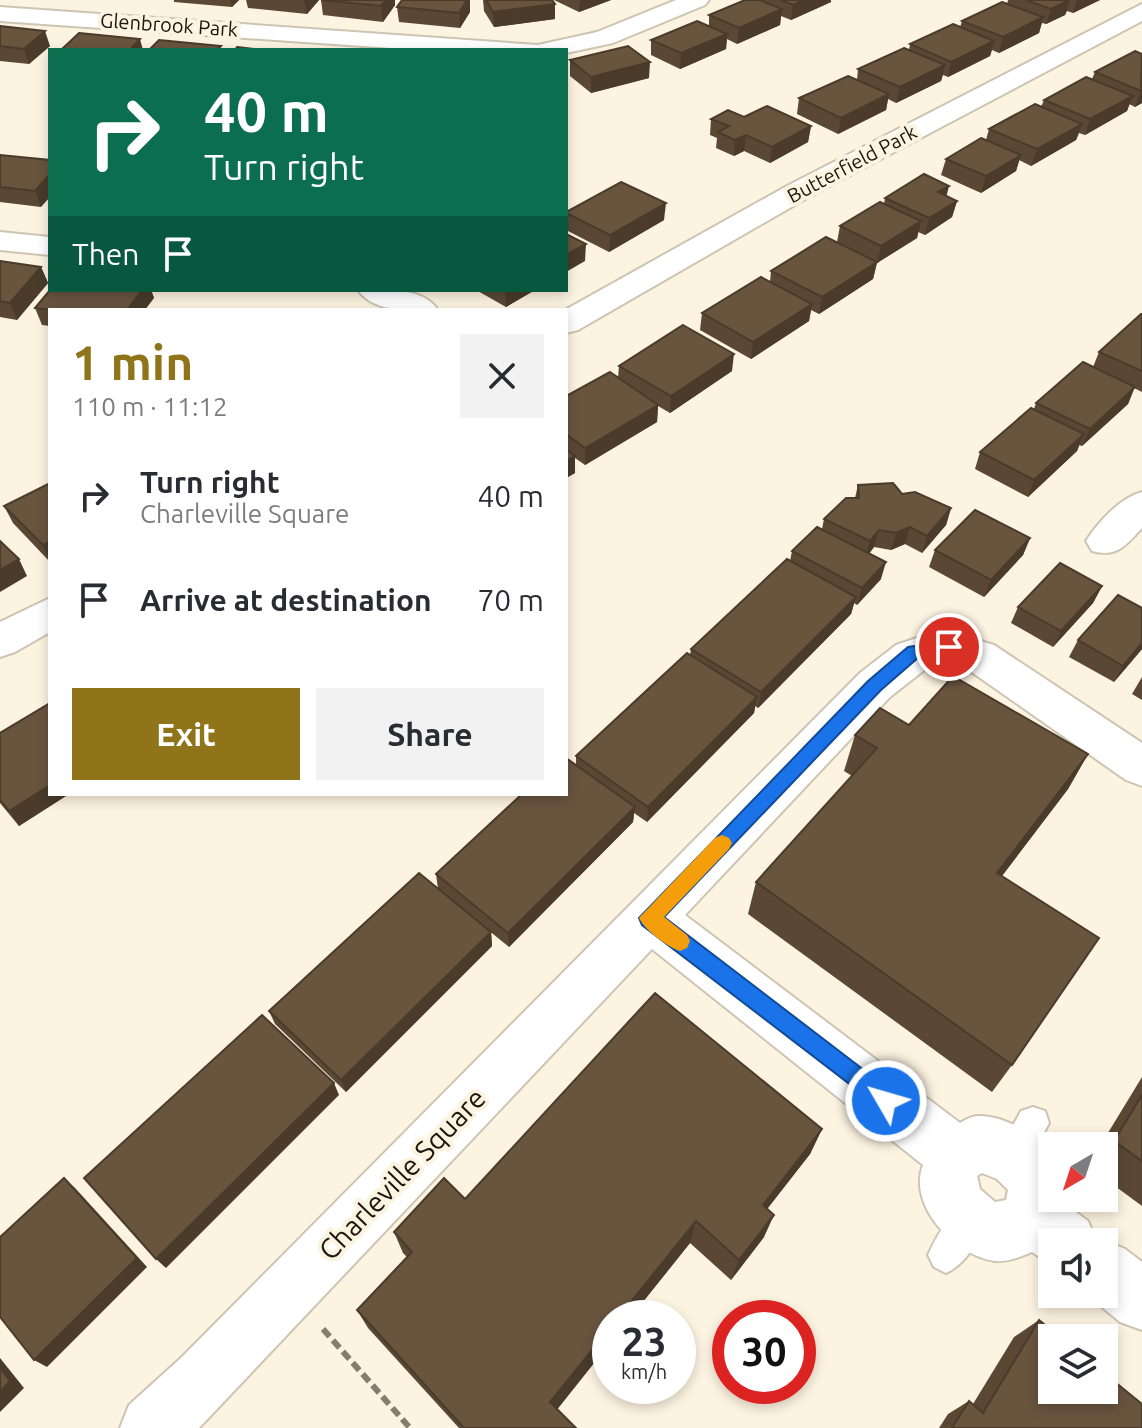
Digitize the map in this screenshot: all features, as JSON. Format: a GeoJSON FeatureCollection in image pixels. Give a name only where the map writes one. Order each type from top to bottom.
{"type":"FeatureCollection","features":[{"type":"Feature","properties":{"kind":"street"},"geometry":{"type":"LineString","coordinates":[[79,19],[102,0]]}},
{"type":"Feature","properties":{"kind":"street"},"geometry":{"type":"LineString","coordinates":[[556,48],[604,38],[697,0]]}},
{"type":"Feature","properties":{"kind":"street","name":"Butterfield Park"},"geometry":{"type":"LineString","coordinates":[[568,322],[797,192],[1115,37],[1142,11]]}},
{"type":"Feature","properties":{"kind":"street","name":"Glenbrook Park"},"geometry":{"type":"LineString","coordinates":[[0,14],[500,48]]}},
{"type":"Feature","properties":{"kind":"street"},"geometry":{"type":"LineString","coordinates":[[0,241],[48,246]]}},
{"type":"Feature","properties":{"kind":"street"},"geometry":{"type":"LineString","coordinates":[[379,292],[417,308]]}},
{"type":"Feature","properties":{"kind":"street"},"geometry":{"type":"LineString","coordinates":[[1106,541],[1142,505]]}},
{"type":"Feature","properties":{"kind":"street"},"geometry":{"type":"LineString","coordinates":[[0,641],[48,614]]}},
{"type":"Feature","properties":{"kind":"street","name":"Charleville Square"},"geometry":{"type":"LineString","coordinates":[[152,1428],[289,1291],[875,685],[915,651],[949,647],[979,656],[1142,767]]}},
{"type":"Feature","properties":{"kind":"street"},"geometry":{"type":"LineString","coordinates":[[650,918],[956,1155]]}},
{"type":"Feature","properties":{"kind":"street"},"geometry":{"type":"LineString","coordinates":[[1038,1229],[958,1238],[958,1208],[948,1180],[956,1155],[976,1144],[1002,1147],[1024,1139],[1036,1204],[1050,1228]]}},
{"type":"Feature","properties":{"kind":"street"},"geometry":{"type":"LineString","coordinates":[[1118,1281],[1142,1300]]}},
{"type":"Feature","properties":{"kind":"path"},"geometry":{"type":"LineString","coordinates":[[289,1291],[410,1428]]}},
{"type":"Feature","properties":{"kind":"building"},"geometry":{"type":"Polygon","coordinates":[[[321,0],[386,0],[381,6],[321,0]]]}},
{"type":"Feature","properties":{"kind":"building"},"geometry":{"type":"Polygon","coordinates":[[[402,0],[467,0],[459,13],[397,7],[402,0]]]}},
{"type":"Feature","properties":{"kind":"building"},"geometry":{"type":"Polygon","coordinates":[[[486,0],[552,0],[555,4],[493,12],[486,0]]]}},
{"type":"Feature","properties":{"kind":"building"},"geometry":{"type":"Polygon","coordinates":[[[745,0],[760,0],[782,9],[739,28],[709,15],[745,0]]]}},
{"type":"Feature","properties":{"kind":"building"},"geometry":{"type":"Polygon","coordinates":[[[781,0],[804,0],[793,5],[781,0]]]}},
{"type":"Feature","properties":{"kind":"building"},"geometry":{"type":"Polygon","coordinates":[[[1026,0],[1069,0],[1051,9],[1026,0]]]}},
{"type":"Feature","properties":{"kind":"building"},"geometry":{"type":"Polygon","coordinates":[[[1002,2],[1043,17],[1003,37],[962,21],[1002,2]]]}},
{"type":"Feature","properties":{"kind":"building"},"geometry":{"type":"Polygon","coordinates":[[[697,21],[727,34],[681,53],[651,40],[697,21]]]}},
{"type":"Feature","properties":{"kind":"building"},"geometry":{"type":"Polygon","coordinates":[[[953,24],[994,41],[951,62],[910,44],[953,24]]]}},
{"type":"Feature","properties":{"kind":"building"},"geometry":{"type":"Polygon","coordinates":[[[0,26],[45,31],[24,49],[0,46],[0,26]]]}},
{"type":"Feature","properties":{"kind":"building"},"geometry":{"type":"Polygon","coordinates":[[[79,33],[140,39],[132,48],[63,48],[79,33]]]}},
{"type":"Feature","properties":{"kind":"building"},"geometry":{"type":"Polygon","coordinates":[[[159,40],[221,46],[219,48],[151,48],[159,40]]]}},
{"type":"Feature","properties":{"kind":"building"},"geometry":{"type":"Polygon","coordinates":[[[628,46],[650,62],[591,77],[570,60],[628,46]]]}},
{"type":"Feature","properties":{"kind":"building"},"geometry":{"type":"Polygon","coordinates":[[[904,48],[945,65],[900,87],[858,69],[904,48]]]}},
{"type":"Feature","properties":{"kind":"building"},"geometry":{"type":"Polygon","coordinates":[[[1135,51],[1142,54],[1141,91],[1095,72],[1135,51]]]}},
{"type":"Feature","properties":{"kind":"building"},"geometry":{"type":"Polygon","coordinates":[[[848,76],[889,94],[841,118],[799,98],[848,76]]]}},
{"type":"Feature","properties":{"kind":"building"},"geometry":{"type":"Polygon","coordinates":[[[1086,77],[1133,96],[1090,119],[1044,100],[1086,77]]]}},
{"type":"Feature","properties":{"kind":"building"},"geometry":{"type":"Polygon","coordinates":[[[1035,104],[1082,124],[1037,149],[989,129],[1035,104]]]}},
{"type":"Feature","properties":{"kind":"building"},"geometry":{"type":"Polygon","coordinates":[[[767,106],[811,126],[772,147],[746,135],[735,140],[718,132],[729,126],[711,119],[728,110],[744,117],[767,106]]]}},
{"type":"Feature","properties":{"kind":"building"},"geometry":{"type":"Polygon","coordinates":[[[981,138],[1021,155],[986,176],[946,159],[981,138]]]}},
{"type":"Feature","properties":{"kind":"building"},"geometry":{"type":"Polygon","coordinates":[[[0,155],[48,160],[48,176],[35,191],[0,187],[0,155]]]}},
{"type":"Feature","properties":{"kind":"building"},"geometry":{"type":"Polygon","coordinates":[[[924,174],[949,186],[938,192],[957,201],[929,218],[885,198],[924,174]]]}},
{"type":"Feature","properties":{"kind":"building"},"geometry":{"type":"Polygon","coordinates":[[[621,182],[666,203],[610,235],[568,214],[568,211],[621,182]]]}},
{"type":"Feature","properties":{"kind":"building"},"geometry":{"type":"Polygon","coordinates":[[[880,202],[921,221],[881,246],[840,226],[880,202]]]}},
{"type":"Feature","properties":{"kind":"building"},"geometry":{"type":"Polygon","coordinates":[[[568,235],[586,244],[568,254],[568,235]]]}},
{"type":"Feature","properties":{"kind":"building"},"geometry":{"type":"Polygon","coordinates":[[[826,237],[877,262],[822,297],[771,271],[826,237]]]}},
{"type":"Feature","properties":{"kind":"building"},"geometry":{"type":"Polygon","coordinates":[[[0,261],[41,267],[10,303],[0,301],[0,261]]]}},
{"type":"Feature","properties":{"kind":"building"},"geometry":{"type":"Polygon","coordinates":[[[761,277],[812,304],[753,342],[702,313],[761,277]]]}},
{"type":"Feature","properties":{"kind":"building"},"geometry":{"type":"Polygon","coordinates":[[[48,292],[140,292],[128,308],[35,308],[48,292]]]}},
{"type":"Feature","properties":{"kind":"building"},"geometry":{"type":"Polygon","coordinates":[[[1142,314],[1142,371],[1099,352],[1142,314]]]}},
{"type":"Feature","properties":{"kind":"building"},"geometry":{"type":"Polygon","coordinates":[[[683,325],[734,354],[671,396],[619,366],[683,325]]]}},
{"type":"Feature","properties":{"kind":"building"},"geometry":{"type":"Polygon","coordinates":[[[1083,362],[1135,387],[1090,429],[1036,403],[1083,362]]]}},
{"type":"Feature","properties":{"kind":"building"},"geometry":{"type":"Polygon","coordinates":[[[610,372],[658,405],[585,448],[568,435],[568,395],[610,372]]]}},
{"type":"Feature","properties":{"kind":"building"},"geometry":{"type":"Polygon","coordinates":[[[1031,408],[1084,434],[1034,480],[980,452],[1031,408]]]}},
{"type":"Feature","properties":{"kind":"building"},"geometry":{"type":"Polygon","coordinates":[[[893,483],[902,494],[915,492],[951,508],[927,536],[910,527],[896,533],[879,530],[870,541],[824,519],[846,498],[859,498],[858,485],[893,483]]]}},
{"type":"Feature","properties":{"kind":"building"},"geometry":{"type":"Polygon","coordinates":[[[48,484],[48,543],[43,545],[4,506],[48,484]]]}},
{"type":"Feature","properties":{"kind":"building"},"geometry":{"type":"Polygon","coordinates":[[[975,510],[1030,538],[991,580],[935,550],[975,510]]]}},
{"type":"Feature","properties":{"kind":"building"},"geometry":{"type":"Polygon","coordinates":[[[817,527],[886,562],[862,588],[792,551],[817,527]]]}},
{"type":"Feature","properties":{"kind":"building"},"geometry":{"type":"Polygon","coordinates":[[[0,541],[19,559],[0,570],[0,541]]]}},
{"type":"Feature","properties":{"kind":"building"},"geometry":{"type":"Polygon","coordinates":[[[787,559],[856,597],[761,692],[691,649],[787,559]]]}},
{"type":"Feature","properties":{"kind":"building"},"geometry":{"type":"Polygon","coordinates":[[[1060,563],[1102,586],[1061,631],[1018,607],[1060,563]]]}},
{"type":"Feature","properties":{"kind":"building"},"geometry":{"type":"Polygon","coordinates":[[[1118,595],[1142,608],[1142,643],[1123,666],[1078,640],[1118,595]]]}},
{"type":"Feature","properties":{"kind":"building"},"geometry":{"type":"Polygon","coordinates":[[[687,653],[757,697],[648,807],[576,756],[687,653]]]}},
{"type":"Feature","properties":{"kind":"building"},"geometry":{"type":"Polygon","coordinates":[[[953,676],[1088,754],[997,873],[1099,938],[1012,1065],[756,882],[877,748],[855,735],[880,708],[909,725],[953,676]]]}},
{"type":"Feature","properties":{"kind":"building"},"geometry":{"type":"Polygon","coordinates":[[[48,704],[48,786],[9,811],[0,800],[0,733],[48,704]]]}},
{"type":"Feature","properties":{"kind":"building"},"geometry":{"type":"Polygon","coordinates":[[[568,759],[635,807],[508,933],[436,874],[520,796],[568,796],[568,759]]]}},
{"type":"Feature","properties":{"kind":"building"},"geometry":{"type":"Polygon","coordinates":[[[419,873],[491,932],[341,1080],[269,1011],[419,873]]]}},
{"type":"Feature","properties":{"kind":"building"},"geometry":{"type":"Polygon","coordinates":[[[655,993],[822,1129],[763,1205],[774,1215],[739,1260],[696,1221],[632,1300],[592,1300],[592,1350],[550,1402],[576,1428],[464,1428],[357,1310],[412,1252],[394,1232],[444,1178],[465,1199],[655,993]]]}},
{"type":"Feature","properties":{"kind":"building"},"geometry":{"type":"Polygon","coordinates":[[[262,1015],[334,1083],[156,1259],[84,1178],[262,1015]]]}},
{"type":"Feature","properties":{"kind":"building"},"geometry":{"type":"Polygon","coordinates":[[[1142,1095],[1142,1161],[1118,1144],[1118,1134],[1142,1095]]]}},
{"type":"Feature","properties":{"kind":"building"},"geometry":{"type":"Polygon","coordinates":[[[64,1178],[137,1258],[34,1360],[0,1317],[0,1237],[64,1178]]]}},
{"type":"Feature","properties":{"kind":"building"},"geometry":{"type":"Polygon","coordinates":[[[1039,1320],[1044,1324],[1038,1324],[1038,1404],[1118,1404],[1118,1384],[1142,1404],[1142,1428],[952,1428],[969,1401],[983,1413],[1039,1320]]]}},
{"type":"Feature","properties":{"kind":"building"},"geometry":{"type":"Polygon","coordinates":[[[0,1368],[10,1381],[0,1392],[0,1368]]]}},
{"type":"Feature","properties":{"kind":"slow traffic"},"geometry":{"type":"LineString","coordinates":[[680,941],[650,918],[722,843]]}},
{"type":"Feature","properties":{"kind":"route"},"geometry":{"type":"LineString","coordinates":[[886,1101],[650,918],[875,685],[915,651],[949,647]]}}]}
